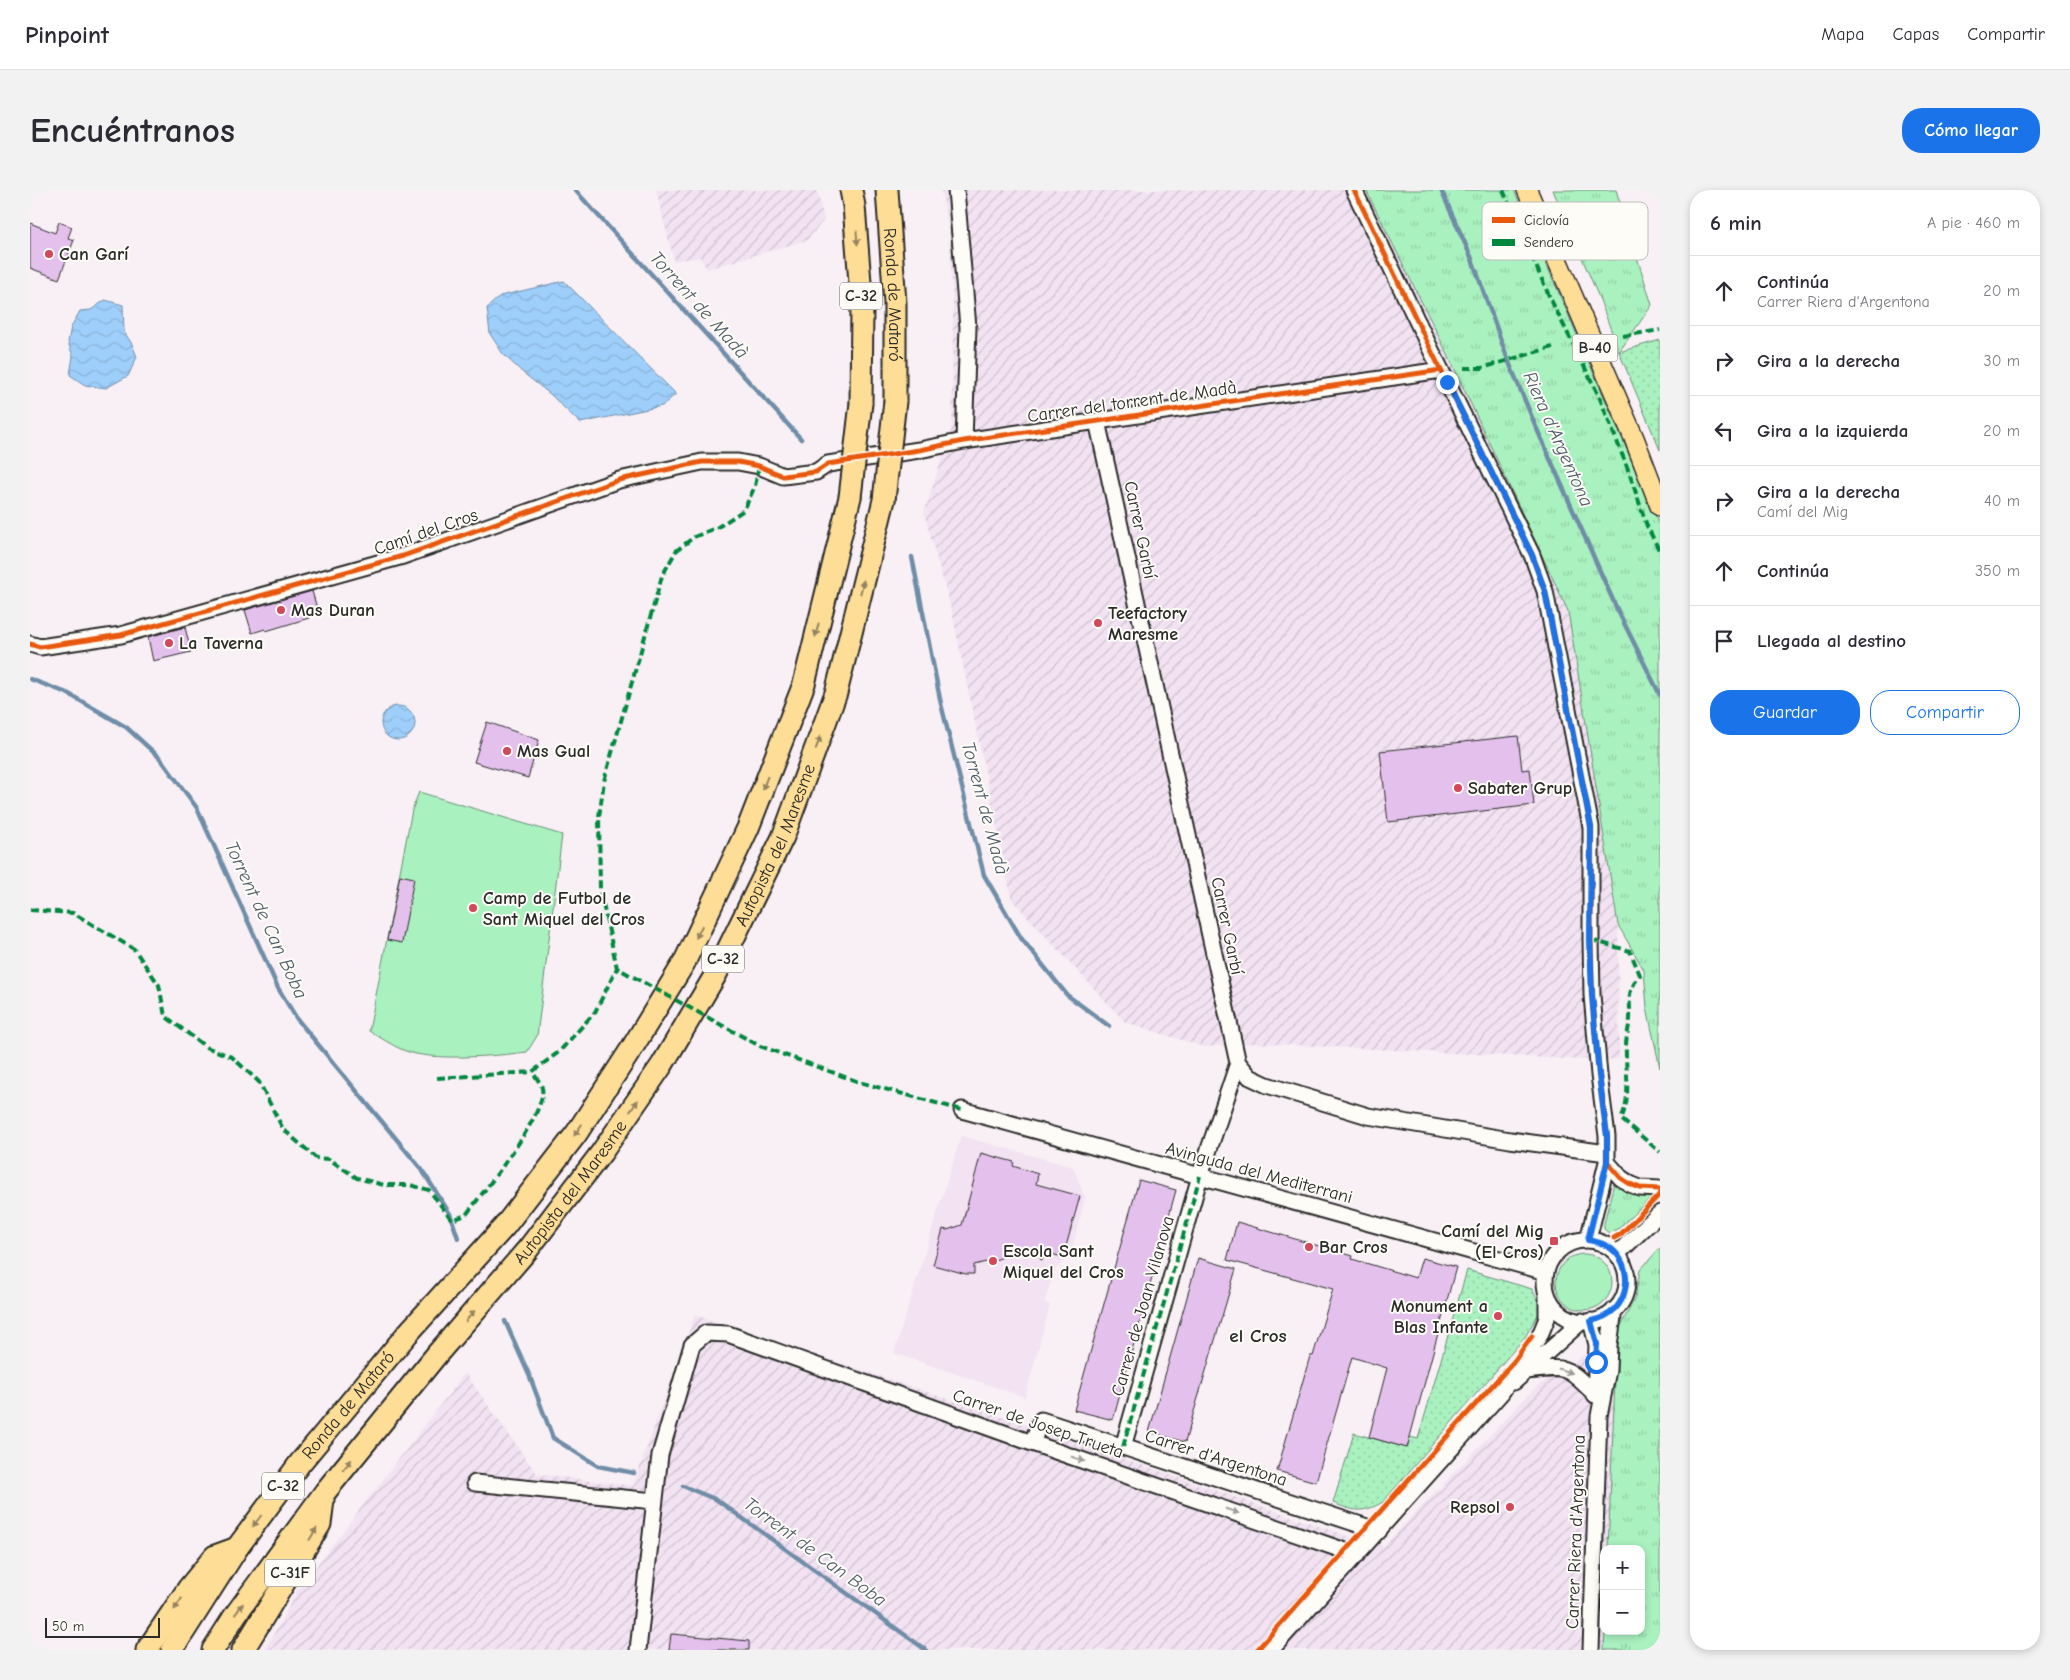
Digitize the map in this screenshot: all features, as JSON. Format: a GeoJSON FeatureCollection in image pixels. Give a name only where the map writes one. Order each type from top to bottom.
{"type":"FeatureCollection","features":[{"type":"Feature","properties":{"kind":"highway","name":"Ronda de Mataró"},"geometry":{"type":"LineString","coordinates":[[851,190],[854,206],[862,308],[861,403]]}},
{"type":"Feature","properties":{"kind":"highway","name":"Ronda de Mataró"},"geometry":{"type":"LineString","coordinates":[[887,190],[895,303],[895,401]]}},
{"type":"Feature","properties":{"kind":"highway","name":"Autopista del Maresme"},"geometry":{"type":"LineString","coordinates":[[438,1354],[528,1249],[602,1152],[662,1066],[716,974],[783,837],[836,693],[884,500],[895,401]]}},
{"type":"Feature","properties":{"kind":"highway","name":"Autopista del Maresme"},"geometry":{"type":"LineString","coordinates":[[408,1333],[504,1227],[576,1134],[684,963],[748,828],[804,684],[850,497],[861,403]]}},
{"type":"Feature","properties":{"kind":"highway","name":"Ronda de Mataró"},"geometry":{"type":"LineString","coordinates":[[172,1650],[237,1548],[300,1463],[408,1333]]}},
{"type":"Feature","properties":{"kind":"highway","name":"Ronda de Mataró"},"geometry":{"type":"LineString","coordinates":[[213,1650],[236,1614],[325,1492],[438,1354]]}},
{"type":"Feature","properties":{"kind":"highway","name":"C-31F"},"geometry":{"type":"LineString","coordinates":[[242,1650],[320,1524],[325,1492]]}},
{"type":"Feature","properties":{"kind":"highway"},"geometry":{"type":"LineString","coordinates":[[147,1650],[188,1589],[215,1556],[237,1548]]}},
{"type":"Feature","properties":{"kind":"main road","name":"B-40"},"geometry":{"type":"LineString","coordinates":[[1527,190],[1532,202]]}},
{"type":"Feature","properties":{"kind":"main road","name":"B-40"},"geometry":{"type":"LineString","coordinates":[[1536,190],[1541,202]]}},
{"type":"Feature","properties":{"kind":"main road","name":"B-40"},"geometry":{"type":"LineString","coordinates":[[1557,260],[1634,438],[1660,506]]}},
{"type":"Feature","properties":{"kind":"main road","name":"B-40"},"geometry":{"type":"LineString","coordinates":[[1566,260],[1624,394],[1660,487]]}},
{"type":"Feature","properties":{"kind":"street"},"geometry":{"type":"LineString","coordinates":[[956,190],[968,327],[964,441]]}},
{"type":"Feature","properties":{"kind":"street"},"geometry":{"type":"LineString","coordinates":[[1354,190],[1532,555],[1545,591],[1591,827],[1590,940],[1592,995],[1599,1075],[1607,1136],[1607,1158],[1588,1240]]}},
{"type":"Feature","properties":{"kind":"street","name":"Carrer del torrent de Madà"},"geometry":{"type":"LineString","coordinates":[[828,464],[1097,420],[1441,370]]}},
{"type":"Feature","properties":{"kind":"street","name":"Carrer Garbí"},"geometry":{"type":"LineString","coordinates":[[1097,420],[1238,1063]]}},
{"type":"Feature","properties":{"kind":"street","name":"Camí del Cros"},"geometry":{"type":"LineString","coordinates":[[30,644],[40,647],[121,635],[238,603],[403,556],[619,480],[702,462],[738,462],[759,466],[783,476],[816,472],[828,464]]}},
{"type":"Feature","properties":{"kind":"street"},"geometry":{"type":"LineString","coordinates":[[1238,1063],[1250,1078],[1267,1085],[1368,1116],[1607,1158],[1621,1178],[1630,1184],[1640,1188],[1660,1189]]}},
{"type":"Feature","properties":{"kind":"street","name":"Carrer de Joan Vilanova"},"geometry":{"type":"LineString","coordinates":[[1123,1447],[1200,1176],[1238,1063]]}},
{"type":"Feature","properties":{"kind":"street","name":"Avinguda del Mediterrani"},"geometry":{"type":"LineString","coordinates":[[962,1110],[1546,1272]]}},
{"type":"Feature","properties":{"kind":"street"},"geometry":{"type":"LineString","coordinates":[[1617,1254],[1660,1213]]}},
{"type":"Feature","properties":{"kind":"street"},"geometry":{"type":"LineString","coordinates":[[1272,1650],[1501,1392],[1540,1335],[1547,1318],[1546,1272],[1549,1263],[1559,1250],[1568,1244],[1588,1240],[1604,1244],[1617,1254],[1627,1276],[1626,1289],[1622,1300],[1604,1318],[1586,1321],[1567,1317],[1555,1307],[1547,1294]]}},
{"type":"Feature","properties":{"kind":"street","name":"Carrer Riera d'Argentona"},"geometry":{"type":"LineString","coordinates":[[1591,1650],[1599,1416],[1608,1370],[1614,1310]]}},
{"type":"Feature","properties":{"kind":"street"},"geometry":{"type":"LineString","coordinates":[[1501,1392],[1586,1321]]}},
{"type":"Feature","properties":{"kind":"street","name":"Carrer Riera d'Argentona"},"geometry":{"type":"LineString","coordinates":[[1586,1321],[1597,1344],[1595,1394],[1599,1416]]}},
{"type":"Feature","properties":{"kind":"street","name":"Carrer de Josep Trueta"},"geometry":{"type":"LineString","coordinates":[[654,1501],[660,1454],[692,1345],[706,1333],[728,1334],[1032,1443],[1357,1554]]}},
{"type":"Feature","properties":{"kind":"street"},"geometry":{"type":"LineString","coordinates":[[1528,1371],[1560,1368],[1572,1372],[1595,1394]]}},
{"type":"Feature","properties":{"kind":"street","name":"Carrer d'Argentona"},"geometry":{"type":"LineString","coordinates":[[1032,1443],[1041,1420],[1379,1531]]}},
{"type":"Feature","properties":{"kind":"street"},"geometry":{"type":"LineString","coordinates":[[475,1483],[654,1501],[638,1650]]}},
{"type":"Feature","properties":{"kind":"shaded area"},"geometry":{"type":"Polygon","coordinates":[[[656,190],[817,190],[824,220],[807,240],[707,269],[700,257],[674,261],[656,190]]]}},
{"type":"Feature","properties":{"kind":"shaded area"},"geometry":{"type":"Polygon","coordinates":[[[941,190],[1366,190],[1448,355],[1568,611],[1618,925],[1619,1059],[1589,1060],[1255,1043],[1204,1047],[1125,1022],[1012,900],[952,612],[924,513],[952,427],[953,304],[949,229],[941,190]]]}},
{"type":"Feature","properties":{"kind":"shaded area","name":"Escola Sant Miquel del Cros"},"geometry":{"type":"Polygon","coordinates":[[[961,1136],[1073,1167],[1085,1198],[1071,1253],[1055,1270],[1044,1302],[1050,1305],[1025,1397],[894,1353],[961,1136]]]}},
{"type":"Feature","properties":{"kind":"shaded area"},"geometry":{"type":"Polygon","coordinates":[[[695,1315],[1017,1422],[1351,1537],[1384,1546],[1536,1387],[1617,1333],[1608,1545],[1600,1545],[1600,1635],[1604,1635],[1604,1650],[265,1650],[298,1590],[465,1373],[537,1474],[633,1486],[695,1315]]]}},
{"type":"Feature","properties":{"kind":"green space"},"geometry":{"type":"Polygon","coordinates":[[[1366,190],[1514,190],[1519,202],[1482,202],[1482,260],[1544,260],[1660,526],[1660,1068],[1647,1008],[1644,970],[1618,925],[1568,611],[1448,355],[1366,190]]]}},
{"type":"Feature","properties":{"kind":"green space"},"geometry":{"type":"Polygon","coordinates":[[[1553,190],[1616,190],[1620,202],[1558,202],[1553,190]]]}},
{"type":"Feature","properties":{"kind":"green space"},"geometry":{"type":"Polygon","coordinates":[[[1583,260],[1638,260],[1652,305],[1619,352],[1583,260]]]}},
{"type":"Feature","properties":{"kind":"green space"},"geometry":{"type":"Polygon","coordinates":[[[1660,340],[1660,450],[1619,352],[1660,340]]]}},
{"type":"Feature","properties":{"kind":"green space","name":"Camp de Futbol de Sant Miquel del Cros"},"geometry":{"type":"Polygon","coordinates":[[[419,792],[562,835],[537,1036],[527,1052],[482,1056],[430,1056],[403,1050],[369,1031],[412,810],[419,792]]]}},
{"type":"Feature","properties":{"kind":"green space"},"geometry":{"type":"Polygon","coordinates":[[[1614,1183],[1631,1193],[1654,1195],[1618,1229],[1609,1233],[1604,1229],[1604,1223],[1614,1183]]]}},
{"type":"Feature","properties":{"kind":"green space"},"geometry":{"type":"Polygon","coordinates":[[[1660,1248],[1660,1650],[1604,1650],[1605,1635],[1645,1635],[1645,1545],[1608,1545],[1617,1333],[1635,1298],[1640,1270],[1660,1248]]]}},
{"type":"Feature","properties":{"kind":"green space"},"geometry":{"type":"Polygon","coordinates":[[[1584,1254],[1604,1262],[1612,1282],[1604,1302],[1584,1310],[1564,1302],[1556,1282],[1564,1262],[1584,1254]]]}},
{"type":"Feature","properties":{"kind":"green space"},"geometry":{"type":"Polygon","coordinates":[[[1467,1270],[1532,1289],[1538,1301],[1539,1313],[1525,1337],[1383,1502],[1363,1510],[1347,1508],[1333,1503],[1354,1433],[1407,1448],[1410,1437],[1418,1439],[1467,1270]]]}},
{"type":"Feature","properties":{"kind":"water"},"geometry":{"type":"Polygon","coordinates":[[[564,281],[676,394],[662,406],[580,423],[550,394],[503,354],[490,334],[487,308],[500,296],[564,281]]]}},
{"type":"Feature","properties":{"kind":"water"},"geometry":{"type":"Polygon","coordinates":[[[105,300],[123,305],[124,332],[132,344],[137,357],[128,376],[106,388],[85,385],[70,375],[73,356],[68,342],[71,327],[80,311],[91,310],[105,300]]]}},
{"type":"Feature","properties":{"kind":"water"},"geometry":{"type":"Polygon","coordinates":[[[398,706],[410,711],[415,723],[410,735],[398,740],[386,735],[381,723],[386,711],[398,706]]]}},
{"type":"Feature","properties":{"kind":"building","name":"Can Garí"},"geometry":{"type":"Polygon","coordinates":[[[59,222],[72,227],[68,238],[74,240],[59,279],[30,268],[30,223],[55,233],[59,222]]]}},
{"type":"Feature","properties":{"kind":"building","name":"Mas Duran"},"geometry":{"type":"Polygon","coordinates":[[[312,591],[318,612],[308,615],[309,618],[266,631],[265,629],[252,633],[245,610],[312,591]]]}},
{"type":"Feature","properties":{"kind":"building","name":"La Taverna"},"geometry":{"type":"Polygon","coordinates":[[[185,627],[191,652],[153,661],[148,637],[185,627]]]}},
{"type":"Feature","properties":{"kind":"building","name":"Mas Gual"},"geometry":{"type":"Polygon","coordinates":[[[487,722],[539,740],[528,778],[474,762],[487,722]]]}},
{"type":"Feature","properties":{"kind":"building","name":"Sabater Grup"},"geometry":{"type":"Polygon","coordinates":[[[1518,736],[1522,770],[1530,769],[1534,805],[1388,822],[1380,751],[1518,736]]]}},
{"type":"Feature","properties":{"kind":"building"},"geometry":{"type":"Polygon","coordinates":[[[400,875],[414,878],[402,943],[387,940],[400,875]]]}},
{"type":"Feature","properties":{"kind":"building"},"geometry":{"type":"Polygon","coordinates":[[[981,1153],[1014,1162],[1013,1166],[1038,1174],[1036,1184],[1080,1196],[1063,1257],[1051,1254],[1041,1260],[1037,1252],[1021,1248],[998,1259],[974,1265],[974,1274],[966,1274],[933,1265],[943,1229],[947,1230],[962,1225],[981,1153]]]}},
{"type":"Feature","properties":{"kind":"building"},"geometry":{"type":"Polygon","coordinates":[[[1139,1180],[1176,1190],[1113,1420],[1074,1410],[1139,1180]]]}},
{"type":"Feature","properties":{"kind":"building"},"geometry":{"type":"Polygon","coordinates":[[[1237,1222],[1353,1256],[1352,1259],[1416,1278],[1422,1258],[1456,1267],[1407,1448],[1369,1437],[1387,1368],[1352,1357],[1316,1482],[1277,1471],[1310,1356],[1313,1356],[1333,1289],[1227,1260],[1237,1222]]]}},
{"type":"Feature","properties":{"kind":"building"},"geometry":{"type":"Polygon","coordinates":[[[1198,1258],[1236,1269],[1185,1442],[1149,1432],[1198,1258]]]}},
{"type":"Feature","properties":{"kind":"building"},"geometry":{"type":"Polygon","coordinates":[[[671,1634],[749,1641],[749,1650],[669,1650],[671,1634]]]}},
{"type":"Feature","properties":{"kind":"waterway","name":"Torrent de Madà"},"geometry":{"type":"LineString","coordinates":[[575,190],[801,439]]}},
{"type":"Feature","properties":{"kind":"waterway","name":"Riera d'Argentona"},"geometry":{"type":"LineString","coordinates":[[1441,190],[1472,259],[1508,360],[1536,427],[1616,607],[1660,695]]}},
{"type":"Feature","properties":{"kind":"waterway","name":"Torrent de Madà"},"geometry":{"type":"LineString","coordinates":[[912,557],[941,704],[984,875],[1021,938],[1067,995],[1109,1026]]}},
{"type":"Feature","properties":{"kind":"waterway","name":"Torrent de Can Boba"},"geometry":{"type":"LineString","coordinates":[[30,679],[67,693],[126,727],[160,758],[197,808],[278,988],[297,1019],[422,1170],[450,1214],[458,1238]]}},
{"type":"Feature","properties":{"kind":"waterway","name":"Torrent de Can Boba"},"geometry":{"type":"LineString","coordinates":[[505,1321],[530,1377],[553,1438],[598,1466],[634,1473]]}},
{"type":"Feature","properties":{"kind":"waterway","name":"Torrent de Can Boba"},"geometry":{"type":"LineString","coordinates":[[683,1486],[717,1500],[926,1650]]}},
{"type":"Feature","properties":{"kind":"marked path"},"geometry":{"type":"LineString","coordinates":[[1503,190],[1508,202]]}},
{"type":"Feature","properties":{"kind":"marked path"},"geometry":{"type":"LineString","coordinates":[[1533,260],[1550,298],[1599,396],[1629,472],[1647,526],[1660,552]]}},
{"type":"Feature","properties":{"kind":"marked path"},"geometry":{"type":"LineString","coordinates":[[1623,336],[1660,330]]}},
{"type":"Feature","properties":{"kind":"marked path"},"geometry":{"type":"LineString","coordinates":[[1464,368],[1482,368],[1556,346]]}},
{"type":"Feature","properties":{"kind":"marked path"},"geometry":{"type":"LineString","coordinates":[[759,466],[755,486],[744,510],[718,527],[694,537],[676,551],[662,576],[604,781],[599,817],[600,890],[617,968],[760,1046],[859,1082],[962,1110]]}},
{"type":"Feature","properties":{"kind":"marked path"},"geometry":{"type":"LineString","coordinates":[[30,910],[73,913],[134,949],[159,985],[165,1016],[206,1047],[232,1057],[259,1082],[283,1129],[316,1158],[329,1159],[357,1178],[384,1185],[410,1185],[429,1190],[452,1220],[466,1215],[499,1172],[535,1115],[541,1100],[542,1088],[532,1072]]}},
{"type":"Feature","properties":{"kind":"marked path"},"geometry":{"type":"LineString","coordinates":[[1591,940],[1630,951],[1640,975],[1632,987],[1630,996],[1630,1019],[1626,1039],[1627,1092],[1621,1119],[1660,1152]]}},
{"type":"Feature","properties":{"kind":"marked path"},"geometry":{"type":"LineString","coordinates":[[437,1078],[532,1072],[559,1052],[595,1012],[617,968]]}},
{"type":"Feature","properties":{"kind":"marked path"},"geometry":{"type":"LineString","coordinates":[[1123,1447],[1200,1176]]}},
{"type":"Feature","properties":{"kind":"cycle path"},"geometry":{"type":"LineString","coordinates":[[1354,190],[1532,555],[1545,591],[1591,827],[1592,995],[1599,1075],[1607,1136],[1607,1162],[1621,1178],[1630,1184],[1640,1188],[1660,1189]]}},
{"type":"Feature","properties":{"kind":"cycle path"},"geometry":{"type":"LineString","coordinates":[[30,644],[40,647],[121,635],[403,556],[619,480],[702,462],[738,462],[759,466],[783,476],[816,472],[828,464],[964,441],[1441,370]]}},
{"type":"Feature","properties":{"kind":"cycle path"},"geometry":{"type":"LineString","coordinates":[[1614,1238],[1621,1234],[1660,1194]]}},
{"type":"Feature","properties":{"kind":"cycle path"},"geometry":{"type":"LineString","coordinates":[[1257,1650],[1515,1360],[1532,1336]]}},
{"type":"Feature","properties":{"kind":"place","name":"Can Garí"},"geometry":{"type":"Point","coordinates":[49,254]}},
{"type":"Feature","properties":{"kind":"place","name":"Mas Duran"},"geometry":{"type":"Point","coordinates":[281,610]}},
{"type":"Feature","properties":{"kind":"place","name":"Teefactory Maresme"},"geometry":{"type":"Point","coordinates":[1098,623]}},
{"type":"Feature","properties":{"kind":"place","name":"La Taverna"},"geometry":{"type":"Point","coordinates":[169,643]}},
{"type":"Feature","properties":{"kind":"place","name":"Mas Gual"},"geometry":{"type":"Point","coordinates":[507,751]}},
{"type":"Feature","properties":{"kind":"place","name":"Sabater Grup"},"geometry":{"type":"Point","coordinates":[1458,788]}},
{"type":"Feature","properties":{"kind":"place","name":"Camp de Futbol de Sant Miquel del Cros"},"geometry":{"type":"Point","coordinates":[473,908]}},
{"type":"Feature","properties":{"kind":"place","name":"Camí del Mig (El Cros)"},"geometry":{"type":"Point","coordinates":[1554,1241]}},
{"type":"Feature","properties":{"kind":"place","name":"Bar Cros"},"geometry":{"type":"Point","coordinates":[1309,1247]}},
{"type":"Feature","properties":{"kind":"place","name":"Escola Sant Miquel del Cros"},"geometry":{"type":"Point","coordinates":[993,1261]}},
{"type":"Feature","properties":{"kind":"place","name":"Monument a Blas Infante"},"geometry":{"type":"Point","coordinates":[1498,1316]}},
{"type":"Feature","properties":{"kind":"place","name":"Repsol"},"geometry":{"type":"Point","coordinates":[1510,1507]}},
{"type":"Feature","properties":{"kind":"district","name":"el Cros"},"geometry":{"type":"Point","coordinates":[1258,1336]}},
{"type":"Feature","properties":{"kind":"route"},"geometry":{"type":"LineString","coordinates":[[1447,382],[1532,555],[1545,591],[1591,827],[1590,940],[1592,995],[1599,1075],[1607,1136],[1607,1162],[1588,1240],[1604,1244],[1617,1254],[1627,1276],[1626,1289],[1622,1300],[1614,1310],[1604,1318],[1591,1321],[1597,1344],[1596,1362]]}}]}
